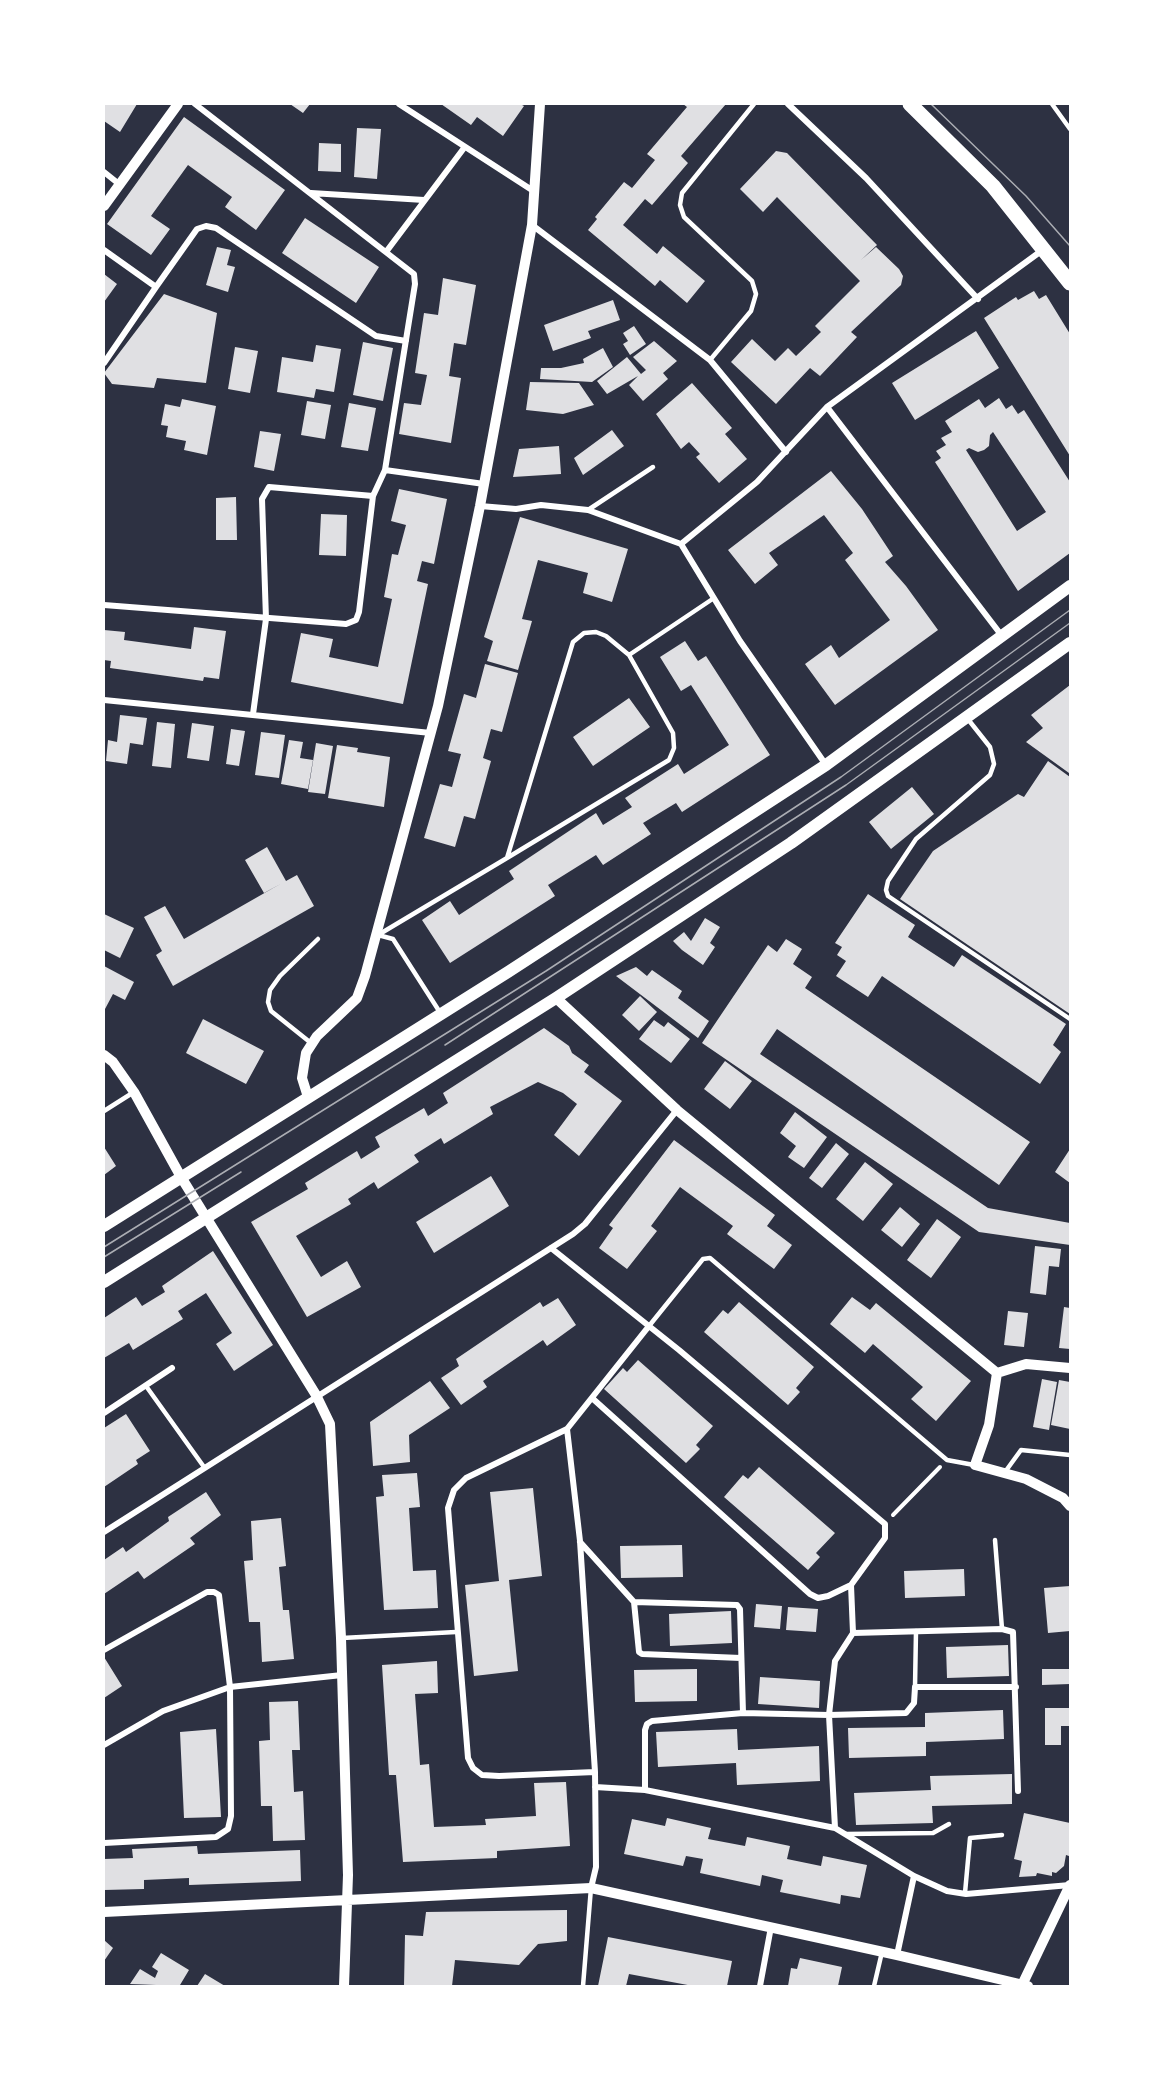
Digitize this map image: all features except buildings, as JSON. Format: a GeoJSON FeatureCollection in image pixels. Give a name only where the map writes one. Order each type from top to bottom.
{"type":"FeatureCollection","features":[{"type":"Feature","properties":{"kind":"main road"},"geometry":{"type":"LineString","coordinates":[[910,104],[993,186],[1071,283]]}},
{"type":"Feature","properties":{"kind":"main road"},"geometry":{"type":"LineString","coordinates":[[104,1226],[441,1014],[826,765],[1071,586]]}},
{"type":"Feature","properties":{"kind":"main road"},"geometry":{"type":"LineString","coordinates":[[104,1282],[556,998],[791,843],[1071,643]]}},
{"type":"Feature","properties":{"kind":"street"},"geometry":{"type":"LineString","coordinates":[[104,206],[178,104]]}},
{"type":"Feature","properties":{"kind":"street"},"geometry":{"type":"LineString","coordinates":[[104,605],[325,624],[346,624],[356,620],[373,496],[385,471],[415,284],[414,274],[195,104]]}},
{"type":"Feature","properties":{"kind":"street"},"geometry":{"type":"LineString","coordinates":[[399,104],[464,148],[536,192]]}},
{"type":"Feature","properties":{"kind":"street"},"geometry":{"type":"LineString","coordinates":[[308,1097],[303,1078],[303,1065],[311,1043],[357,998],[378,935],[431,734],[480,506],[532,225],[536,192],[540,104]]}},
{"type":"Feature","properties":{"kind":"street"},"geometry":{"type":"LineString","coordinates":[[788,104],[866,178],[978,299]]}},
{"type":"Feature","properties":{"kind":"street"},"geometry":{"type":"LineString","coordinates":[[386,252],[464,148]]}},
{"type":"Feature","properties":{"kind":"street"},"geometry":{"type":"LineString","coordinates":[[104,172],[119,184]]}},
{"type":"Feature","properties":{"kind":"street"},"geometry":{"type":"LineString","coordinates":[[311,193],[424,200]]}},
{"type":"Feature","properties":{"kind":"street"},"geometry":{"type":"LineString","coordinates":[[532,225],[710,360],[786,452]]}},
{"type":"Feature","properties":{"kind":"street"},"geometry":{"type":"LineString","coordinates":[[104,363],[196,230],[206,226],[216,228],[376,336],[406,341]]}},
{"type":"Feature","properties":{"kind":"street"},"geometry":{"type":"LineString","coordinates":[[681,544],[757,482],[827,408],[1044,249]]}},
{"type":"Feature","properties":{"kind":"street"},"geometry":{"type":"LineString","coordinates":[[104,250],[156,287]]}},
{"type":"Feature","properties":{"kind":"street"},"geometry":{"type":"LineString","coordinates":[[827,408],[1003,637]]}},
{"type":"Feature","properties":{"kind":"street"},"geometry":{"type":"LineString","coordinates":[[385,471],[484,484]]}},
{"type":"Feature","properties":{"kind":"street"},"geometry":{"type":"LineString","coordinates":[[253,714],[266,619],[262,499],[269,487],[373,496]]}},
{"type":"Feature","properties":{"kind":"street"},"geometry":{"type":"LineString","coordinates":[[480,506],[516,508],[541,505],[588,510],[681,544],[760,672],[826,765]]}},
{"type":"Feature","properties":{"kind":"street"},"geometry":{"type":"LineString","coordinates":[[104,700],[431,734]]}},
{"type":"Feature","properties":{"kind":"street"},"geometry":{"type":"LineString","coordinates":[[556,998],[676,1110],[997,1373]]}},
{"type":"Feature","properties":{"kind":"street"},"geometry":{"type":"LineString","coordinates":[[104,1055],[113,1062],[134,1092],[181,1178],[316,1395],[330,1424],[341,1638],[348,1899],[344,1986]]}},
{"type":"Feature","properties":{"kind":"street"},"geometry":{"type":"LineString","coordinates":[[104,1532],[316,1395],[551,1248],[585,1224],[676,1110]]}},
{"type":"Feature","properties":{"kind":"street"},"geometry":{"type":"LineString","coordinates":[[551,1248],[649,1326],[885,1524],[885,1538],[851,1585],[819,1598],[810,1594],[592,1398]]}},
{"type":"Feature","properties":{"kind":"street"},"geometry":{"type":"LineString","coordinates":[[595,1772],[499,1776],[482,1775],[473,1768],[468,1758],[456,1632],[448,1508],[454,1490],[466,1478],[567,1429],[649,1326]]}},
{"type":"Feature","properties":{"kind":"street"},"geometry":{"type":"LineString","coordinates":[[997,1373],[1026,1364],[1071,1368]]}},
{"type":"Feature","properties":{"kind":"street"},"geometry":{"type":"LineString","coordinates":[[104,1413],[172,1368]]}},
{"type":"Feature","properties":{"kind":"street"},"geometry":{"type":"LineString","coordinates":[[997,1373],[991,1416],[975,1465],[1005,1472],[1043,1486],[1071,1506]]}},
{"type":"Feature","properties":{"kind":"street"},"geometry":{"type":"LineString","coordinates":[[567,1429],[580,1541],[595,1772],[596,1867],[591,1888]]}},
{"type":"Feature","properties":{"kind":"street"},"geometry":{"type":"LineString","coordinates":[[580,1541],[634,1602],[639,1652],[642,1654],[741,1658]]}},
{"type":"Feature","properties":{"kind":"street"},"geometry":{"type":"LineString","coordinates":[[836,1828],[829,1715],[835,1661],[853,1633],[851,1585]]}},
{"type":"Feature","properties":{"kind":"street"},"geometry":{"type":"LineString","coordinates":[[104,1650],[207,1592],[214,1592],[219,1596],[230,1687],[231,1816],[228,1829],[216,1838],[104,1843]]}},
{"type":"Feature","properties":{"kind":"street"},"geometry":{"type":"LineString","coordinates":[[634,1602],[737,1605],[740,1609],[743,1713]]}},
{"type":"Feature","properties":{"kind":"street"},"geometry":{"type":"LineString","coordinates":[[853,1633],[1002,1629],[1013,1632],[1018,1791]]}},
{"type":"Feature","properties":{"kind":"street"},"geometry":{"type":"LineString","coordinates":[[104,1745],[163,1711],[230,1687],[342,1675]]}},
{"type":"Feature","properties":{"kind":"street"},"geometry":{"type":"LineString","coordinates":[[645,1790],[647,1724],[652,1720],[743,1713],[829,1715],[906,1713],[914,1703],[915,1687],[1016,1687]]}},
{"type":"Feature","properties":{"kind":"street"},"geometry":{"type":"LineString","coordinates":[[104,1912],[591,1888],[1025,1985],[1070,1885],[965,1893],[947,1891],[915,1876],[836,1828],[645,1790],[595,1787]]}},
{"type":"Feature","properties":{"kind":"street"},"geometry":{"type":"LineString","coordinates":[[897,1955],[915,1876]]}},
{"type":"Feature","properties":{"kind":"street"},"geometry":{"type":"LineString","coordinates":[[760,1986],[771,1927]]}},
{"type":"Feature","properties":{"kind":"lane"},"geometry":{"type":"LineString","coordinates":[[710,360],[751,311],[756,294],[752,280],[684,217],[680,205],[682,193],[754,104]]}},
{"type":"Feature","properties":{"kind":"lane"},"geometry":{"type":"LineString","coordinates":[[1052,104],[1071,129]]}},
{"type":"Feature","properties":{"kind":"lane"},"geometry":{"type":"LineString","coordinates":[[588,510],[653,467]]}},
{"type":"Feature","properties":{"kind":"lane"},"geometry":{"type":"LineString","coordinates":[[629,655],[714,598]]}},
{"type":"Feature","properties":{"kind":"lane"},"geometry":{"type":"LineString","coordinates":[[378,935],[507,858],[669,760],[674,748],[673,733],[629,655],[606,636],[596,632],[584,633],[573,642],[507,858]]}},
{"type":"Feature","properties":{"kind":"lane"},"geometry":{"type":"LineString","coordinates":[[967,717],[990,747],[994,764],[990,775],[916,839],[888,881],[886,890],[888,896],[1071,1019]]}},
{"type":"Feature","properties":{"kind":"lane"},"geometry":{"type":"LineString","coordinates":[[378,935],[393,939],[441,1014]]}},
{"type":"Feature","properties":{"kind":"lane"},"geometry":{"type":"LineString","coordinates":[[311,1043],[271,1011],[268,1002],[270,990],[280,976],[318,939]]}},
{"type":"Feature","properties":{"kind":"lane"},"geometry":{"type":"LineString","coordinates":[[104,1111],[134,1092]]}},
{"type":"Feature","properties":{"kind":"lane"},"geometry":{"type":"LineString","coordinates":[[649,1326],[703,1259],[710,1258],[946,1460],[975,1465]]}},
{"type":"Feature","properties":{"kind":"lane"},"geometry":{"type":"LineString","coordinates":[[146,1386],[204,1467]]}},
{"type":"Feature","properties":{"kind":"lane"},"geometry":{"type":"LineString","coordinates":[[1005,1472],[1021,1450],[1071,1455]]}},
{"type":"Feature","properties":{"kind":"lane"},"geometry":{"type":"LineString","coordinates":[[995,1540],[1002,1629]]}},
{"type":"Feature","properties":{"kind":"lane"},"geometry":{"type":"LineString","coordinates":[[915,1687],[916,1631]]}},
{"type":"Feature","properties":{"kind":"lane"},"geometry":{"type":"LineString","coordinates":[[341,1638],[456,1632]]}},
{"type":"Feature","properties":{"kind":"lane"},"geometry":{"type":"LineString","coordinates":[[846,1834],[933,1833],[948,1824]]}},
{"type":"Feature","properties":{"kind":"lane"},"geometry":{"type":"LineString","coordinates":[[965,1893],[970,1838],[1002,1835]]}},
{"type":"Feature","properties":{"kind":"lane"},"geometry":{"type":"LineString","coordinates":[[583,1986],[591,1888]]}},
{"type":"Feature","properties":{"kind":"lane"},"geometry":{"type":"LineString","coordinates":[[874,1986],[882,1952]]}},
{"type":"Feature","properties":{"kind":"path"},"geometry":{"type":"LineString","coordinates":[[885,1524],[946,1460]]}},
{"type":"Feature","properties":{"kind":"tram line"},"geometry":{"type":"LineString","coordinates":[[931,104],[1026,196],[1070,246]]}},
{"type":"Feature","properties":{"kind":"tram line"},"geometry":{"type":"LineString","coordinates":[[104,1247],[546,971],[841,777],[1070,610]]}},
{"type":"Feature","properties":{"kind":"tram line"},"geometry":{"type":"LineString","coordinates":[[445,1045],[846,785],[1070,623]]}},
{"type":"Feature","properties":{"kind":"tram line"},"geometry":{"type":"LineString","coordinates":[[104,1257],[241,1172]]}}]}
